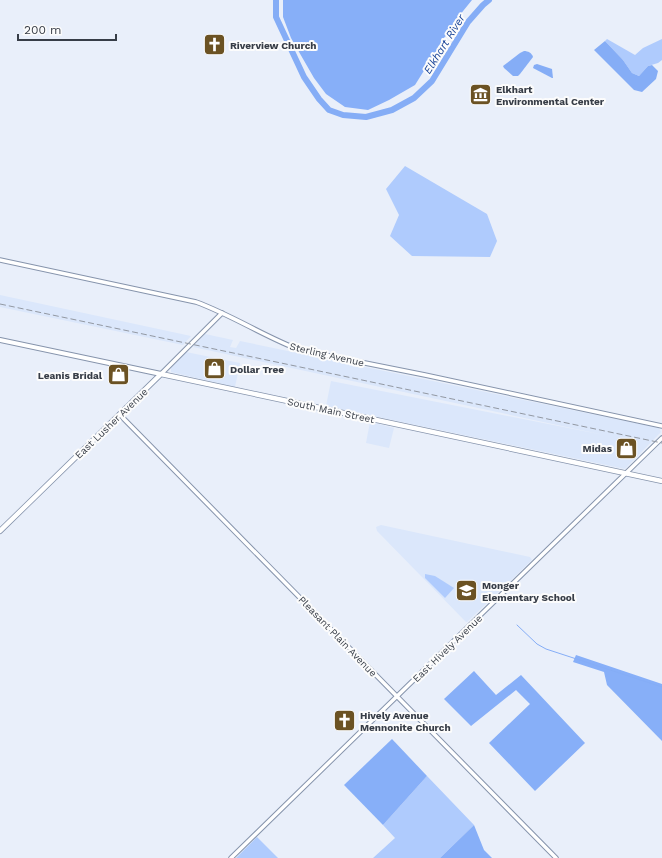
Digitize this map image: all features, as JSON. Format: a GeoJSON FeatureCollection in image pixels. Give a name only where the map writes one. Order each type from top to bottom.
{"type":"FeatureCollection","features":[{"type":"Feature","properties":{"kind":"main road","name":"South Main Street"},"geometry":{"type":"LineString","coordinates":[[0,340],[662,481]]}},
{"type":"Feature","properties":{"kind":"main road","name":"East Lusher Avenue"},"geometry":{"type":"LineString","coordinates":[[0,531],[161,374]]}},
{"type":"Feature","properties":{"kind":"street","name":"Sterling Avenue"},"geometry":{"type":"LineString","coordinates":[[0,260],[185,299],[207,306],[282,344],[300,350],[425,375],[662,426]]}},
{"type":"Feature","properties":{"kind":"street","name":"East Lusher Avenue"},"geometry":{"type":"LineString","coordinates":[[161,374],[222,313]]}},
{"type":"Feature","properties":{"kind":"street","name":"Pleasant Plain Avenue"},"geometry":{"type":"LineString","coordinates":[[120,414],[556,858]]}},
{"type":"Feature","properties":{"kind":"street","name":"East Hively Avenue"},"geometry":{"type":"LineString","coordinates":[[231,858],[662,438]]}},
{"type":"Feature","properties":{"kind":"shaded area"},"geometry":{"type":"Polygon","coordinates":[[[283,0],[472,0],[455,21],[415,85],[368,110],[345,107],[326,94],[314,78],[291,38],[283,17],[283,0]]]}},
{"type":"Feature","properties":{"kind":"shaded area"},"geometry":{"type":"Polygon","coordinates":[[[607,39],[635,55],[643,48],[662,39],[662,60],[648,66],[639,76],[632,73],[623,60],[605,41],[607,39]]]}},
{"type":"Feature","properties":{"kind":"shaded area"},"geometry":{"type":"Polygon","coordinates":[[[605,41],[623,60],[632,73],[639,76],[648,66],[652,65],[658,71],[656,79],[642,92],[634,90],[594,50],[605,41]]]}},
{"type":"Feature","properties":{"kind":"shaded area"},"geometry":{"type":"Polygon","coordinates":[[[524,51],[530,52],[533,57],[518,76],[513,76],[503,66],[524,51]]]}},
{"type":"Feature","properties":{"kind":"shaded area"},"geometry":{"type":"Polygon","coordinates":[[[537,64],[552,69],[553,78],[533,68],[534,65],[537,64]]]}},
{"type":"Feature","properties":{"kind":"shaded area"},"geometry":{"type":"Polygon","coordinates":[[[405,166],[487,214],[497,241],[490,257],[412,256],[390,236],[399,215],[386,189],[405,166]]]}},
{"type":"Feature","properties":{"kind":"shaded area"},"geometry":{"type":"Polygon","coordinates":[[[0,295],[191,336],[183,345],[0,307],[0,295]]]}},
{"type":"Feature","properties":{"kind":"shaded area"},"geometry":{"type":"Polygon","coordinates":[[[205,334],[233,340],[230,347],[236,348],[240,341],[659,428],[661,432],[625,469],[326,406],[331,381],[604,435],[193,347],[205,334]]]}},
{"type":"Feature","properties":{"kind":"shaded area"},"geometry":{"type":"Polygon","coordinates":[[[186,352],[240,363],[235,387],[171,372],[171,368],[186,352]]]}},
{"type":"Feature","properties":{"kind":"shaded area"},"geometry":{"type":"Polygon","coordinates":[[[370,422],[394,428],[389,448],[366,443],[370,422]]]}},
{"type":"Feature","properties":{"kind":"shaded area","name":"Monger Elementary School"},"geometry":{"type":"Polygon","coordinates":[[[381,525],[530,557],[532,560],[466,622],[377,531],[376,527],[381,525]]]}},
{"type":"Feature","properties":{"kind":"shaded area"},"geometry":{"type":"Polygon","coordinates":[[[425,574],[435,576],[454,588],[445,598],[425,578],[425,574]]]}},
{"type":"Feature","properties":{"kind":"shaded area"},"geometry":{"type":"Polygon","coordinates":[[[576,655],[662,684],[662,741],[607,685],[604,672],[573,662],[576,655]]]}},
{"type":"Feature","properties":{"kind":"shaded area"},"geometry":{"type":"Polygon","coordinates":[[[474,671],[496,695],[521,675],[585,743],[535,791],[489,743],[530,704],[516,690],[471,726],[444,699],[474,671]]]}},
{"type":"Feature","properties":{"kind":"shaded area"},"geometry":{"type":"Polygon","coordinates":[[[392,739],[427,776],[383,825],[344,785],[392,739]]]}},
{"type":"Feature","properties":{"kind":"shaded area"},"geometry":{"type":"Polygon","coordinates":[[[427,776],[474,825],[440,858],[373,858],[395,838],[383,825],[427,776]]]}},
{"type":"Feature","properties":{"kind":"shaded area"},"geometry":{"type":"Polygon","coordinates":[[[474,825],[484,850],[492,858],[440,858],[474,825]]]}},
{"type":"Feature","properties":{"kind":"shaded area"},"geometry":{"type":"Polygon","coordinates":[[[257,837],[278,858],[236,858],[257,837]]]}},
{"type":"Feature","properties":{"kind":"waterway","name":"Elkhart River"},"geometry":{"type":"LineString","coordinates":[[276,0],[276,17],[304,77],[319,99],[329,110],[343,115],[366,117],[392,110],[414,98],[432,81],[468,22],[489,0]]}},
{"type":"Feature","properties":{"kind":"waterway"},"geometry":{"type":"LineString","coordinates":[[517,625],[537,644],[546,649],[662,687]]}},
{"type":"Feature","properties":{"kind":"railway"},"geometry":{"type":"LineString","coordinates":[[0,304],[662,443]]}},
{"type":"Feature","properties":{"kind":"place","name":"Riverview Church"},"geometry":{"type":"Point","coordinates":[215,45]}},
{"type":"Feature","properties":{"kind":"place","name":"Elkhart Environmental Center"},"geometry":{"type":"Point","coordinates":[481,95]}},
{"type":"Feature","properties":{"kind":"place","name":"Dollar Tree"},"geometry":{"type":"Point","coordinates":[214,369]}},
{"type":"Feature","properties":{"kind":"place","name":"Leanis Bridal"},"geometry":{"type":"Point","coordinates":[118,375]}},
{"type":"Feature","properties":{"kind":"place","name":"Midas"},"geometry":{"type":"Point","coordinates":[627,448]}},
{"type":"Feature","properties":{"kind":"place","name":"Monger Elementary School"},"geometry":{"type":"Point","coordinates":[467,591]}},
{"type":"Feature","properties":{"kind":"place","name":"Hively Avenue Mennonite Church"},"geometry":{"type":"Point","coordinates":[345,721]}}]}
